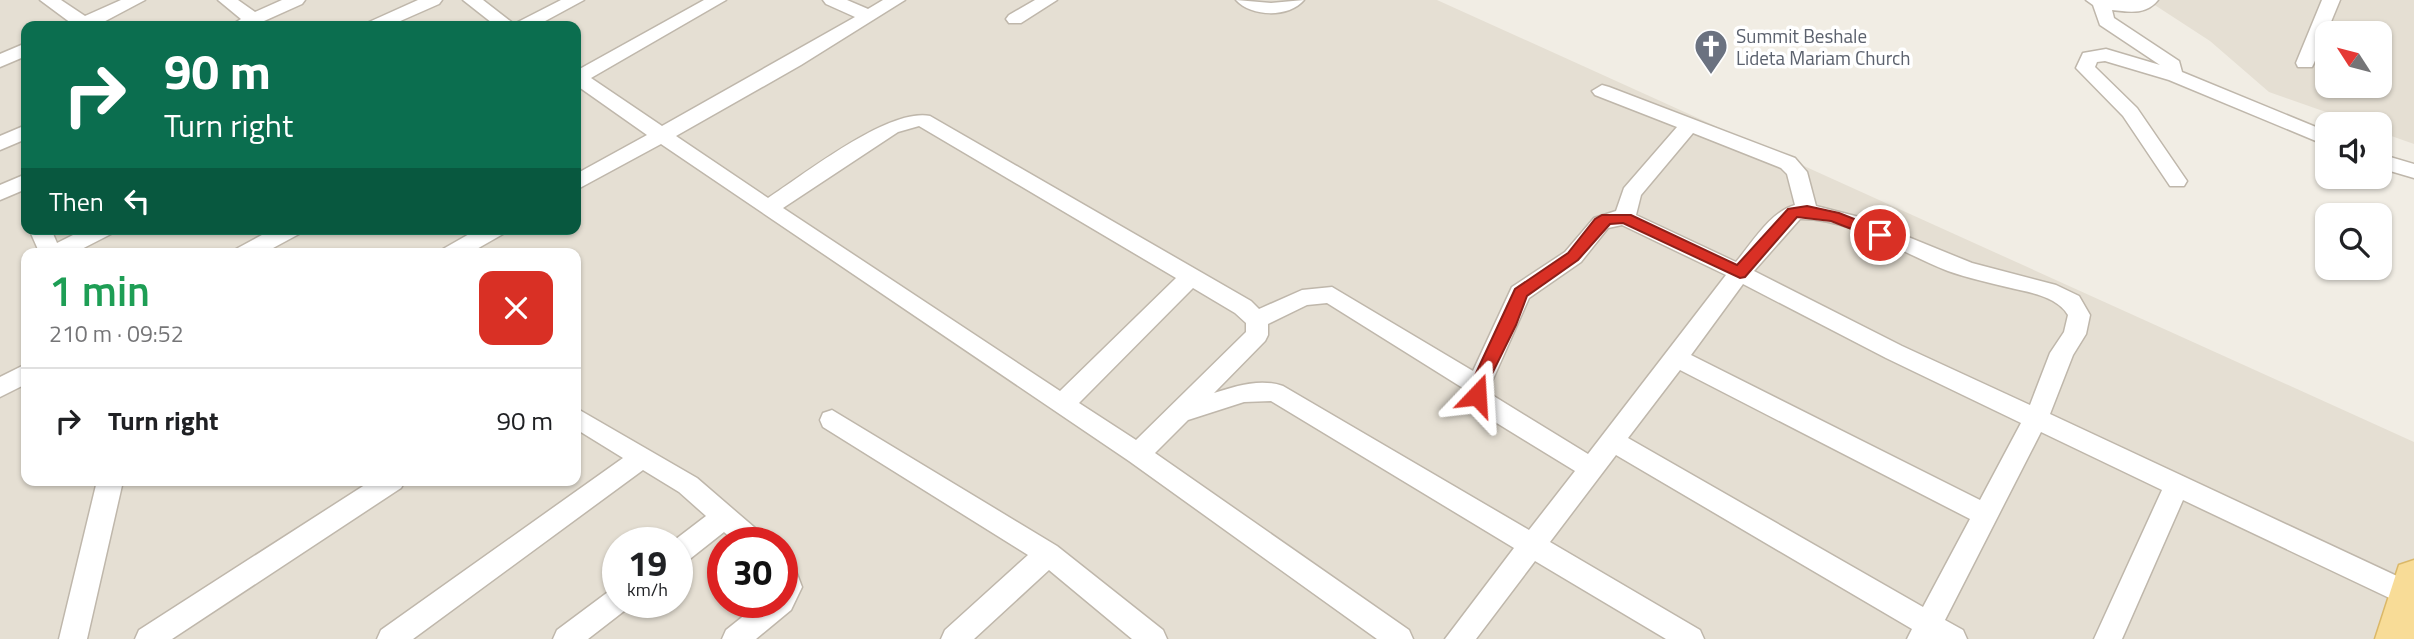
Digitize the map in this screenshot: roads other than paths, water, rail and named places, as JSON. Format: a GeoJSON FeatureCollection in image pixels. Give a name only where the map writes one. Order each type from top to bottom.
{"type":"FeatureCollection","features":[{"type":"Feature","properties":{"kind":"main road"},"geometry":{"type":"LineString","coordinates":[[2396,639],[2412,586]]}},
{"type":"Feature","properties":{"kind":"street"},"geometry":{"type":"LineString","coordinates":[[49,0],[76,21]]}},
{"type":"Feature","properties":{"kind":"street"},"geometry":{"type":"LineString","coordinates":[[93,21],[136,0]]}},
{"type":"Feature","properties":{"kind":"street"},"geometry":{"type":"LineString","coordinates":[[227,0],[244,21]]}},
{"type":"Feature","properties":{"kind":"street"},"geometry":{"type":"LineString","coordinates":[[250,21],[296,0]]}},
{"type":"Feature","properties":{"kind":"street"},"geometry":{"type":"LineString","coordinates":[[385,21],[433,0]]}},
{"type":"Feature","properties":{"kind":"street"},"geometry":{"type":"LineString","coordinates":[[472,0],[500,21]]}},
{"type":"Feature","properties":{"kind":"street"},"geometry":{"type":"LineString","coordinates":[[532,21],[575,0]]}},
{"type":"Feature","properties":{"kind":"street"},"geometry":{"type":"LineString","coordinates":[[581,75],[717,0]]}},
{"type":"Feature","properties":{"kind":"street"},"geometry":{"type":"LineString","coordinates":[[832,0],[868,16]]}},
{"type":"Feature","properties":{"kind":"street"},"geometry":{"type":"LineString","coordinates":[[581,180],[794,61],[896,0]]}},
{"type":"Feature","properties":{"kind":"street"},"geometry":{"type":"LineString","coordinates":[[1015,19],[1048,0]]}},
{"type":"Feature","properties":{"kind":"street"},"geometry":{"type":"LineString","coordinates":[[1245,0],[1271,9],[1282,9],[1295,0]]}},
{"type":"Feature","properties":{"kind":"street"},"geometry":{"type":"LineString","coordinates":[[2098,1],[2114,5],[2143,6],[2149,0]]}},
{"type":"Feature","properties":{"kind":"street"},"geometry":{"type":"LineString","coordinates":[[2305,63],[2331,0]]}},
{"type":"Feature","properties":{"kind":"street"},"geometry":{"type":"LineString","coordinates":[[2098,1],[2106,21],[2172,65],[2176,76]]}},
{"type":"Feature","properties":{"kind":"street"},"geometry":{"type":"LineString","coordinates":[[0,61],[21,51]]}},
{"type":"Feature","properties":{"kind":"street"},"geometry":{"type":"LineString","coordinates":[[2178,181],[2130,111],[2085,68],[2090,57],[2106,55],[2176,76],[2315,134]]}},
{"type":"Feature","properties":{"kind":"street"},"geometry":{"type":"LineString","coordinates":[[581,81],[1138,454],[1399,639]]}},
{"type":"Feature","properties":{"kind":"street"},"geometry":{"type":"LineString","coordinates":[[1602,91],[1689,127],[1788,163],[1797,172],[1807,211]]}},
{"type":"Feature","properties":{"kind":"street"},"geometry":{"type":"LineString","coordinates":[[767,208],[891,128],[919,120],[930,122],[1243,307],[1257,320],[1257,335],[1138,454]]}},
{"type":"Feature","properties":{"kind":"street"},"geometry":{"type":"LineString","coordinates":[[1625,218],[1631,193],[1689,127]]}},
{"type":"Feature","properties":{"kind":"street"},"geometry":{"type":"LineString","coordinates":[[1,142],[21,133]]}},
{"type":"Feature","properties":{"kind":"street"},"geometry":{"type":"LineString","coordinates":[[2392,165],[2414,171]]}},
{"type":"Feature","properties":{"kind":"street"},"geometry":{"type":"LineString","coordinates":[[0,193],[21,188]]}},
{"type":"Feature","properties":{"kind":"street"},"geometry":{"type":"LineString","coordinates":[[1459,639],[1740,273],[1784,220],[1793,212],[1807,211],[1834,216],[1972,272],[2036,288],[2072,303],[2079,315],[2075,334],[2062,353],[2047,396],[1925,632]]}},
{"type":"Feature","properties":{"kind":"street"},"geometry":{"type":"LineString","coordinates":[[1590,468],[1483,402],[1477,395],[1478,386],[1508,325],[1520,293],[1573,257],[1601,223],[1614,218],[1625,218],[1894,352],[2176,487],[2412,586]]}},
{"type":"Feature","properties":{"kind":"street"},"geometry":{"type":"LineString","coordinates":[[64,248],[91,235]]}},
{"type":"Feature","properties":{"kind":"street"},"geometry":{"type":"LineString","coordinates":[[255,248],[280,235]]}},
{"type":"Feature","properties":{"kind":"street"},"geometry":{"type":"LineString","coordinates":[[462,248],[484,235]]}},
{"type":"Feature","properties":{"kind":"street"},"geometry":{"type":"LineString","coordinates":[[1062,404],[1190,277]]}},
{"type":"Feature","properties":{"kind":"street"},"geometry":{"type":"LineString","coordinates":[[1257,320],[1303,296],[1318,293],[1332,295],[1478,386]]}},
{"type":"Feature","properties":{"kind":"street"},"geometry":{"type":"LineString","coordinates":[[1677,358],[1984,514]]}},
{"type":"Feature","properties":{"kind":"street"},"geometry":{"type":"LineString","coordinates":[[0,388],[21,376]]}},
{"type":"Feature","properties":{"kind":"street"},"geometry":{"type":"LineString","coordinates":[[1182,412],[1244,393],[1275,392],[1690,639]]}},
{"type":"Feature","properties":{"kind":"street"},"geometry":{"type":"LineString","coordinates":[[581,420],[688,485],[734,527]]}},
{"type":"Feature","properties":{"kind":"street"},"geometry":{"type":"LineString","coordinates":[[832,420],[1048,554],[1153,639]]}},
{"type":"Feature","properties":{"kind":"street"},"geometry":{"type":"LineString","coordinates":[[1612,441],[1925,632],[1953,639]]}},
{"type":"Feature","properties":{"kind":"street"},"geometry":{"type":"LineString","coordinates":[[391,639],[643,457]]}},
{"type":"Feature","properties":{"kind":"street"},"geometry":{"type":"LineString","coordinates":[[73,639],[109,486]]}},
{"type":"Feature","properties":{"kind":"street"},"geometry":{"type":"LineString","coordinates":[[149,639],[384,486]]}},
{"type":"Feature","properties":{"kind":"street"},"geometry":{"type":"LineString","coordinates":[[2108,639],[2176,487]]}},
{"type":"Feature","properties":{"kind":"street"},"geometry":{"type":"LineString","coordinates":[[693,541],[723,518]]}},
{"type":"Feature","properties":{"kind":"street"},"geometry":{"type":"LineString","coordinates":[[954,639],[1048,554]]}},
{"type":"Feature","properties":{"kind":"street"},"geometry":{"type":"LineString","coordinates":[[567,639],[602,612]]}},
{"type":"Feature","properties":{"kind":"street"},"geometry":{"type":"LineString","coordinates":[[736,639],[760,618]]}},
{"type":"Feature","properties":{"kind":"place","name":"Summit Beshale Lideta Mariam Church"},"geometry":{"type":"Point","coordinates":[1711,76]}}]}
